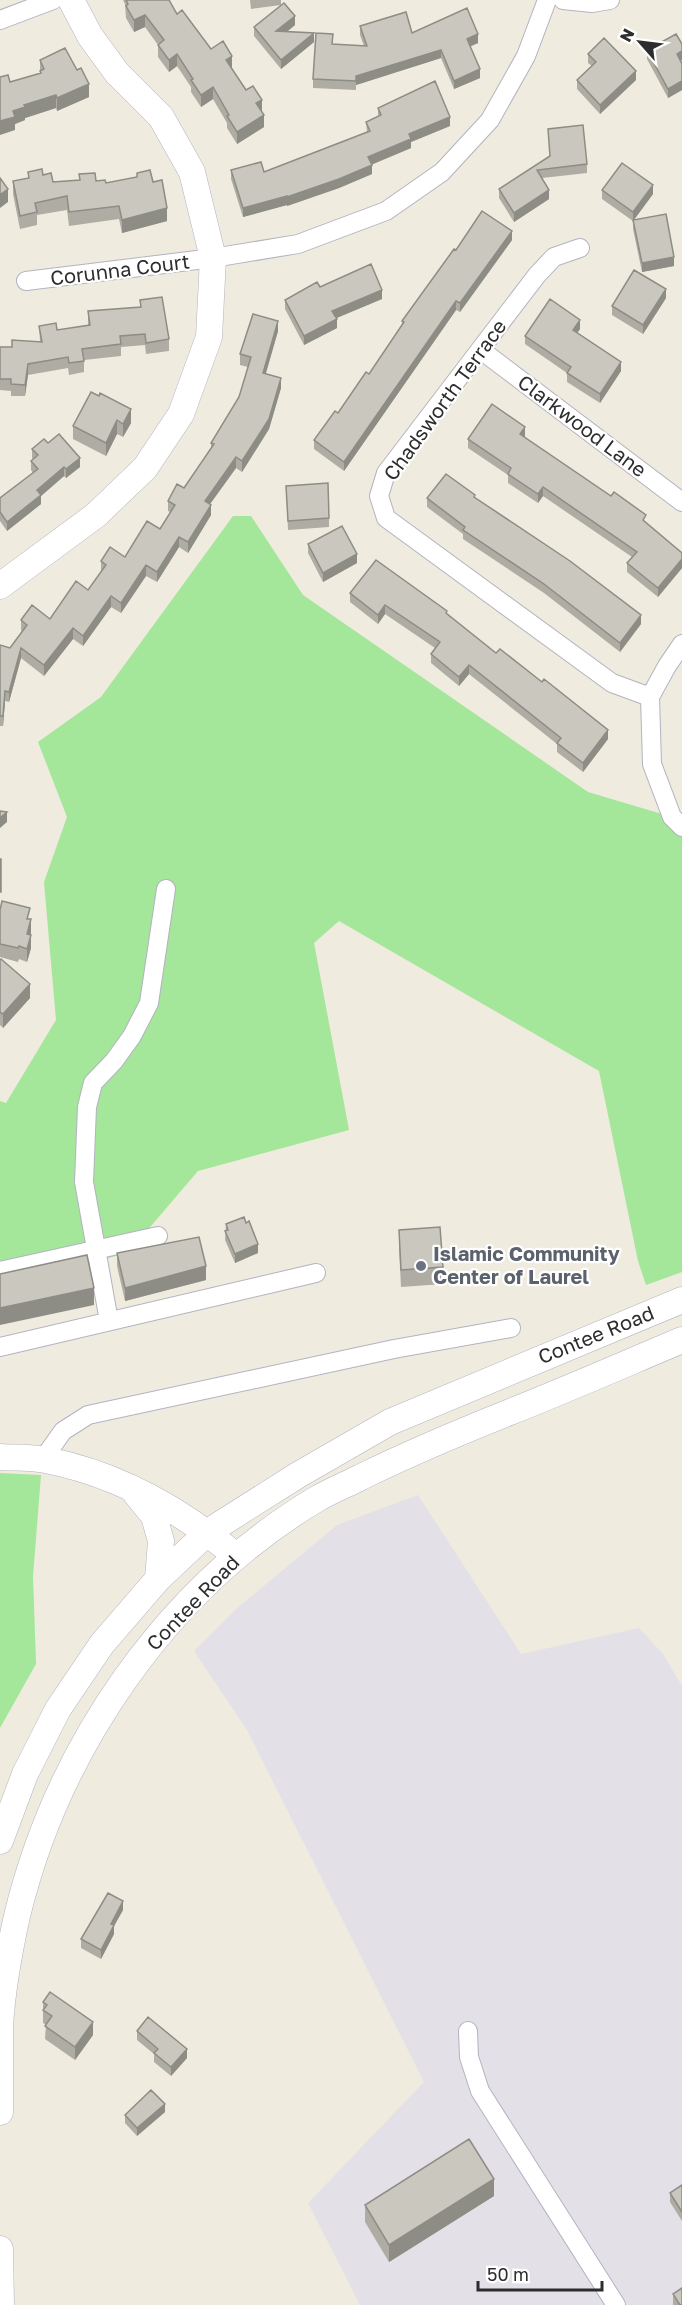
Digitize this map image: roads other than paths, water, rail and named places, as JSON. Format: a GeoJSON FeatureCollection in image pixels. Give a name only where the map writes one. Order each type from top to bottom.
{"type":"FeatureCollection","features":[{"type":"Feature","properties":{"kind":"street"},"geometry":{"type":"LineString","coordinates":[[0,20],[53,0]]}},
{"type":"Feature","properties":{"kind":"street"},"geometry":{"type":"LineString","coordinates":[[0,586],[96,515],[145,468],[181,414],[209,337],[213,258],[192,172],[161,117],[117,73],[90,36],[70,0]]}},
{"type":"Feature","properties":{"kind":"street","name":"Corunna Court"},"geometry":{"type":"LineString","coordinates":[[26,281],[213,258],[298,244],[386,211],[442,172],[490,120],[526,56],[547,0]]}},
{"type":"Feature","properties":{"kind":"street"},"geometry":{"type":"LineString","coordinates":[[563,0],[592,3],[610,0]]}},
{"type":"Feature","properties":{"kind":"street","name":"Chadsworth Terrace"},"geometry":{"type":"LineString","coordinates":[[580,248],[554,257],[537,275],[386,474],[379,496],[386,518],[612,683],[650,697]]}},
{"type":"Feature","properties":{"kind":"street","name":"Clarkwood Lane"},"geometry":{"type":"LineString","coordinates":[[481,350],[682,502]]}},
{"type":"Feature","properties":{"kind":"street"},"geometry":{"type":"LineString","coordinates":[[682,644],[650,697],[652,764],[672,817],[682,827]]}},
{"type":"Feature","properties":{"kind":"street"},"geometry":{"type":"LineString","coordinates":[[109,1322],[84,1182],[87,1107],[93,1083],[132,1036],[149,1003],[166,889]]}},
{"type":"Feature","properties":{"kind":"street"},"geometry":{"type":"LineString","coordinates":[[0,1271],[158,1236]]}},
{"type":"Feature","properties":{"kind":"street"},"geometry":{"type":"LineString","coordinates":[[0,1347],[316,1272]]}},
{"type":"Feature","properties":{"kind":"street","name":"Contee Road"},"geometry":{"type":"LineString","coordinates":[[0,1841],[25,1774],[58,1709],[102,1644],[158,1579],[208,1532],[298,1475],[390,1422],[682,1300]]}},
{"type":"Feature","properties":{"kind":"street"},"geometry":{"type":"LineString","coordinates":[[43,1459],[63,1431],[88,1415],[394,1349],[512,1328]]}},
{"type":"Feature","properties":{"kind":"street","name":"Contee Road"},"geometry":{"type":"LineString","coordinates":[[0,2112],[0,2027],[8,1967],[17,1916],[39,1842],[74,1762],[102,1712],[138,1661],[183,1609],[236,1556],[315,1500],[414,1450],[682,1340]]}},
{"type":"Feature","properties":{"kind":"street"},"geometry":{"type":"LineString","coordinates":[[0,1457],[43,1459],[96,1473],[129,1486],[166,1505],[208,1532],[236,1556]]}},
{"type":"Feature","properties":{"kind":"street"},"geometry":{"type":"LineString","coordinates":[[129,1486],[154,1516],[161,1541],[158,1579]]}},
{"type":"Feature","properties":{"kind":"street"},"geometry":{"type":"LineString","coordinates":[[468,2031],[469,2057],[480,2091],[616,2305]]}},
{"type":"Feature","properties":{"kind":"street"},"geometry":{"type":"LineString","coordinates":[[0,2249],[1,2305]]}},
{"type":"Feature","properties":{"kind":"place","name":"Islamic Community Center of Laurel"},"geometry":{"type":"Point","coordinates":[421,1266]}}]}
